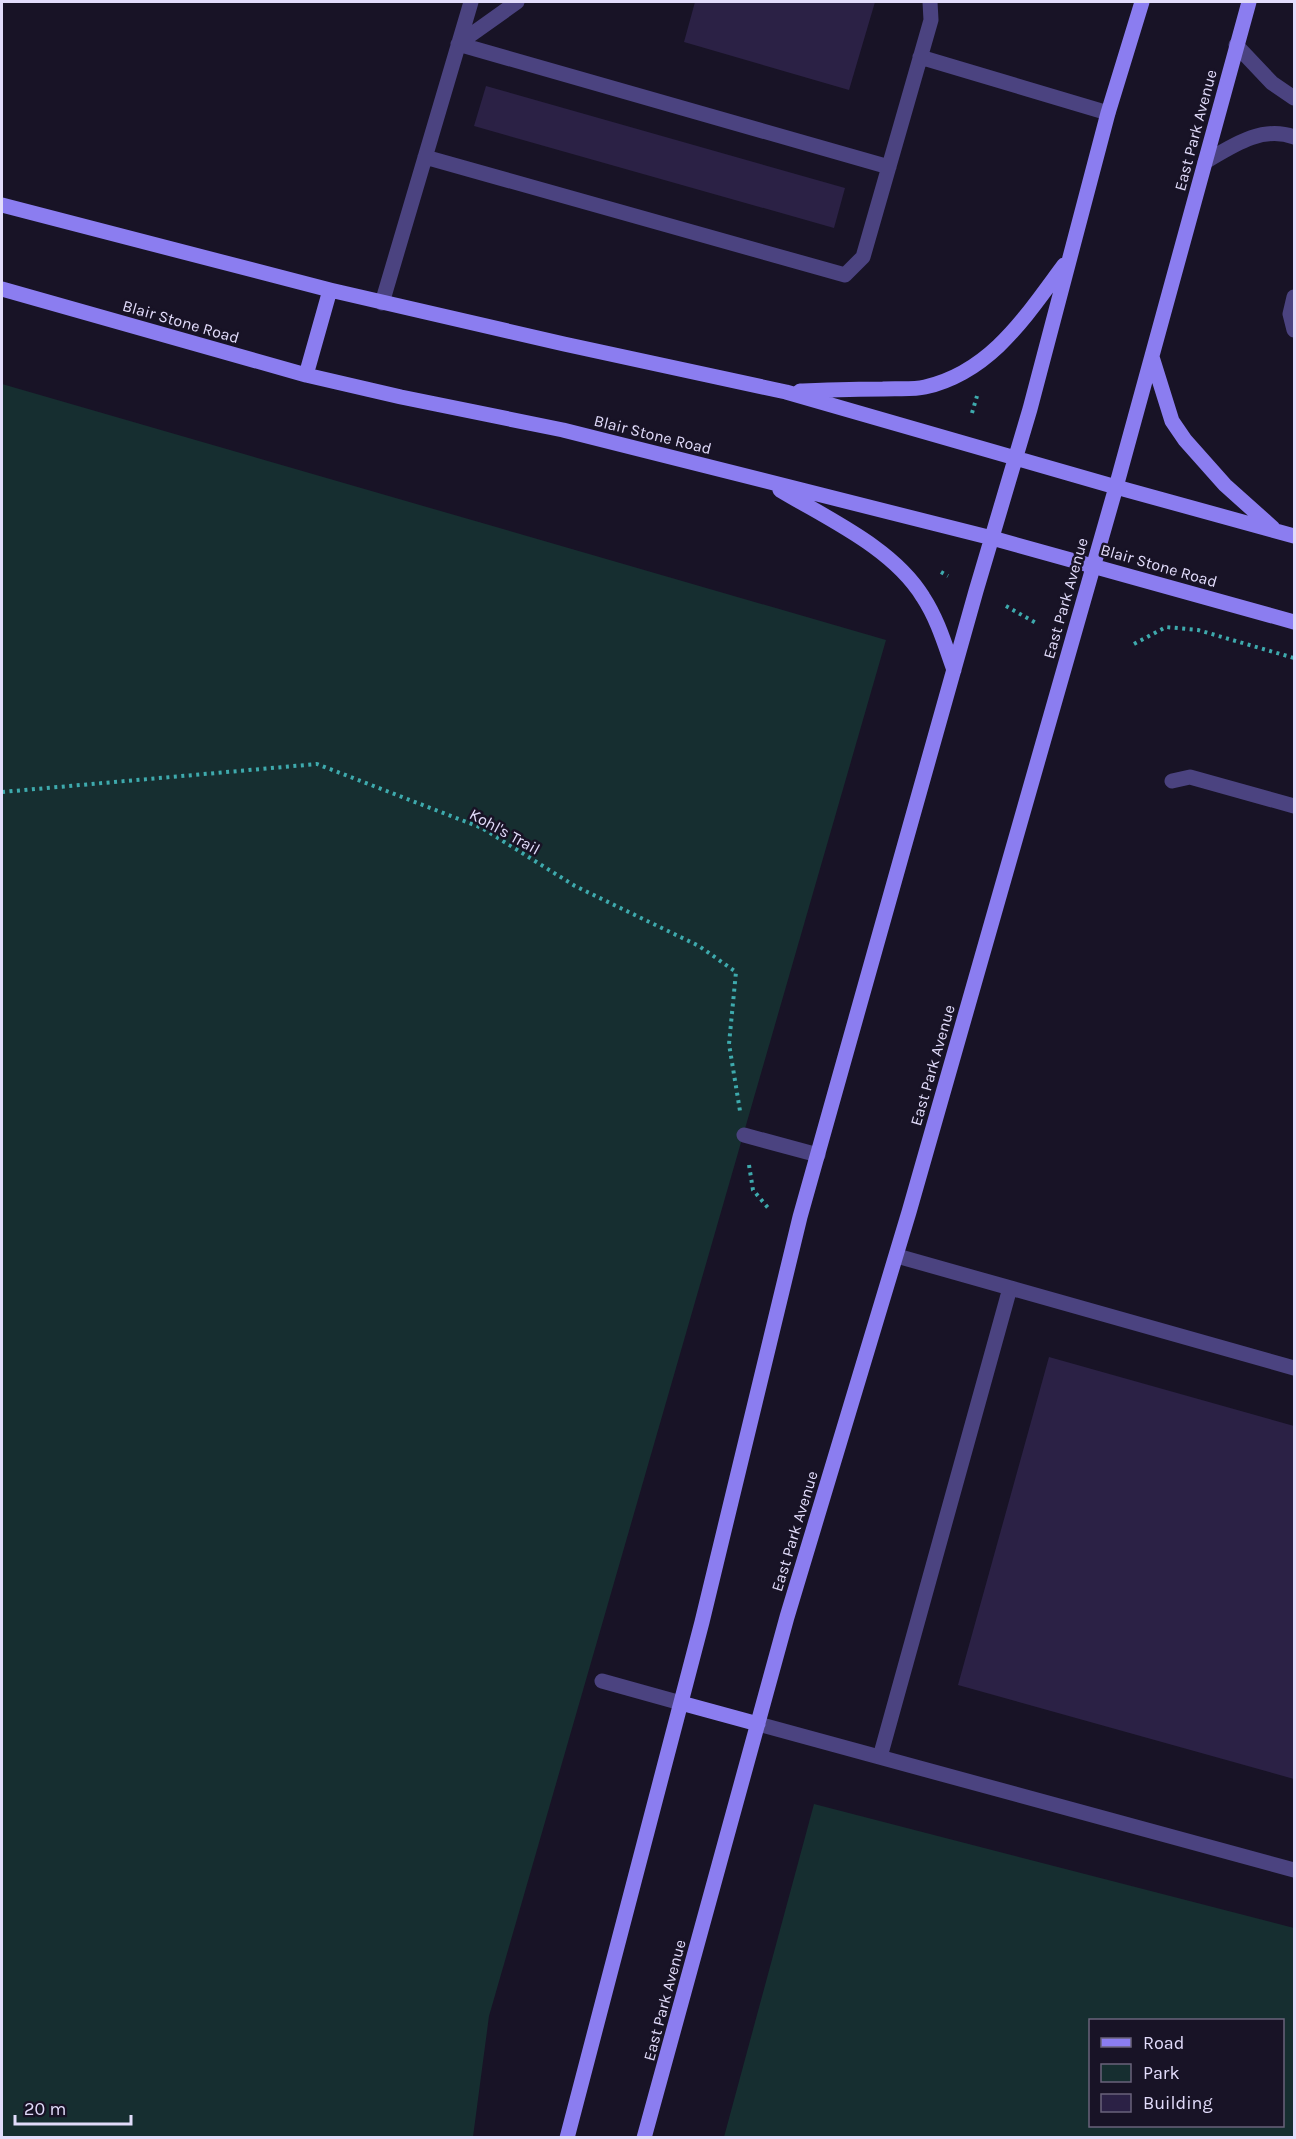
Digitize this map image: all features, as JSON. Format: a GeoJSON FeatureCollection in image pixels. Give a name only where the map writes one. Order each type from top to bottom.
{"type":"FeatureCollection","features":[{"type":"Feature","properties":{"kind":"main road"},"geometry":{"type":"LineString","coordinates":[[567,2138],[702,1622],[773,1326],[818,1155],[1015,458],[1108,113],[1142,2]]}},
{"type":"Feature","properties":{"kind":"main road","name":"East Park Avenue"},"geometry":{"type":"LineString","coordinates":[[644,2138],[786,1617],[897,1256],[1116,487],[1249,2]]}},
{"type":"Feature","properties":{"kind":"main road"},"geometry":{"type":"LineString","coordinates":[[2,205],[330,291],[782,391],[1294,536]]}},
{"type":"Feature","properties":{"kind":"main road"},"geometry":{"type":"LineString","coordinates":[[782,391],[923,388],[947,380],[977,365],[1016,330],[1069,258]]}},
{"type":"Feature","properties":{"kind":"main road","name":"Blair Stone Road"},"geometry":{"type":"LineString","coordinates":[[2,289],[306,375],[400,397],[563,430],[992,538],[1294,622]]}},
{"type":"Feature","properties":{"kind":"main road"},"geometry":{"type":"LineString","coordinates":[[306,375],[330,291]]}},
{"type":"Feature","properties":{"kind":"main road"},"geometry":{"type":"LineString","coordinates":[[1152,357],[1172,421],[1225,485],[1275,530]]}},
{"type":"Feature","properties":{"kind":"main road"},"geometry":{"type":"LineString","coordinates":[[765,481],[876,548],[907,576],[938,623],[954,670]]}},
{"type":"Feature","properties":{"kind":"main road"},"geometry":{"type":"LineString","coordinates":[[681,1703],[758,1724]]}},
{"type":"Feature","properties":{"kind":"lane"},"geometry":{"type":"LineString","coordinates":[[382,303],[471,2]]}},
{"type":"Feature","properties":{"kind":"lane"},"geometry":{"type":"LineString","coordinates":[[458,44],[517,2]]}},
{"type":"Feature","properties":{"kind":"lane"},"geometry":{"type":"LineString","coordinates":[[425,157],[845,275],[863,257],[931,20],[930,2]]}},
{"type":"Feature","properties":{"kind":"lane"},"geometry":{"type":"LineString","coordinates":[[458,44],[889,167]]}},
{"type":"Feature","properties":{"kind":"lane"},"geometry":{"type":"LineString","coordinates":[[1236,45],[1272,83],[1294,98]]}},
{"type":"Feature","properties":{"kind":"lane"},"geometry":{"type":"LineString","coordinates":[[920,57],[1108,113]]}},
{"type":"Feature","properties":{"kind":"lane"},"geometry":{"type":"LineString","coordinates":[[1205,162],[1242,141],[1263,133],[1294,136]]}},
{"type":"Feature","properties":{"kind":"lane"},"geometry":{"type":"LineString","coordinates":[[1294,297],[1290,314],[1294,330]]}},
{"type":"Feature","properties":{"kind":"lane"},"geometry":{"type":"LineString","coordinates":[[1172,781],[1190,777],[1294,806]]}},
{"type":"Feature","properties":{"kind":"lane"},"geometry":{"type":"LineString","coordinates":[[744,1135],[818,1155]]}},
{"type":"Feature","properties":{"kind":"lane"},"geometry":{"type":"LineString","coordinates":[[897,1256],[1294,1368]]}},
{"type":"Feature","properties":{"kind":"lane"},"geometry":{"type":"LineString","coordinates":[[880,1757],[1010,1288]]}},
{"type":"Feature","properties":{"kind":"lane"},"geometry":{"type":"LineString","coordinates":[[602,1681],[681,1703]]}},
{"type":"Feature","properties":{"kind":"lane"},"geometry":{"type":"LineString","coordinates":[[758,1724],[1294,1870]]}},
{"type":"Feature","properties":{"kind":"path"},"geometry":{"type":"LineString","coordinates":[[972,413],[978,393],[984,394]]}},
{"type":"Feature","properties":{"kind":"path"},"geometry":{"type":"LineString","coordinates":[[1006,606],[1036,623]]}},
{"type":"Feature","properties":{"kind":"path"},"geometry":{"type":"LineString","coordinates":[[1134,644],[1166,627],[1198,630],[1294,658]]}},
{"type":"Feature","properties":{"kind":"path","name":"Kohl's Trail"},"geometry":{"type":"LineString","coordinates":[[2,792],[317,764],[482,828],[575,886],[699,946],[736,972],[729,1044],[753,1190],[769,1209]]}},
{"type":"Feature","properties":{"kind":"green space"},"geometry":{"type":"Polygon","coordinates":[[[2,384],[886,640],[489,2016],[473,2137],[2,2137],[2,384]]]}},
{"type":"Feature","properties":{"kind":"green space"},"geometry":{"type":"Polygon","coordinates":[[[814,1804],[1294,1928],[1294,2137],[724,2137],[814,1804]]]}},
{"type":"Feature","properties":{"kind":"building"},"geometry":{"type":"Polygon","coordinates":[[[695,2],[875,2],[849,90],[684,42],[695,2]]]}},
{"type":"Feature","properties":{"kind":"building"},"geometry":{"type":"Polygon","coordinates":[[[486,86],[845,188],[834,228],[474,126],[486,86]]]}},
{"type":"Feature","properties":{"kind":"building"},"geometry":{"type":"Polygon","coordinates":[[[1049,1357],[1294,1426],[1294,1779],[958,1685],[1049,1357]]]}}]}
